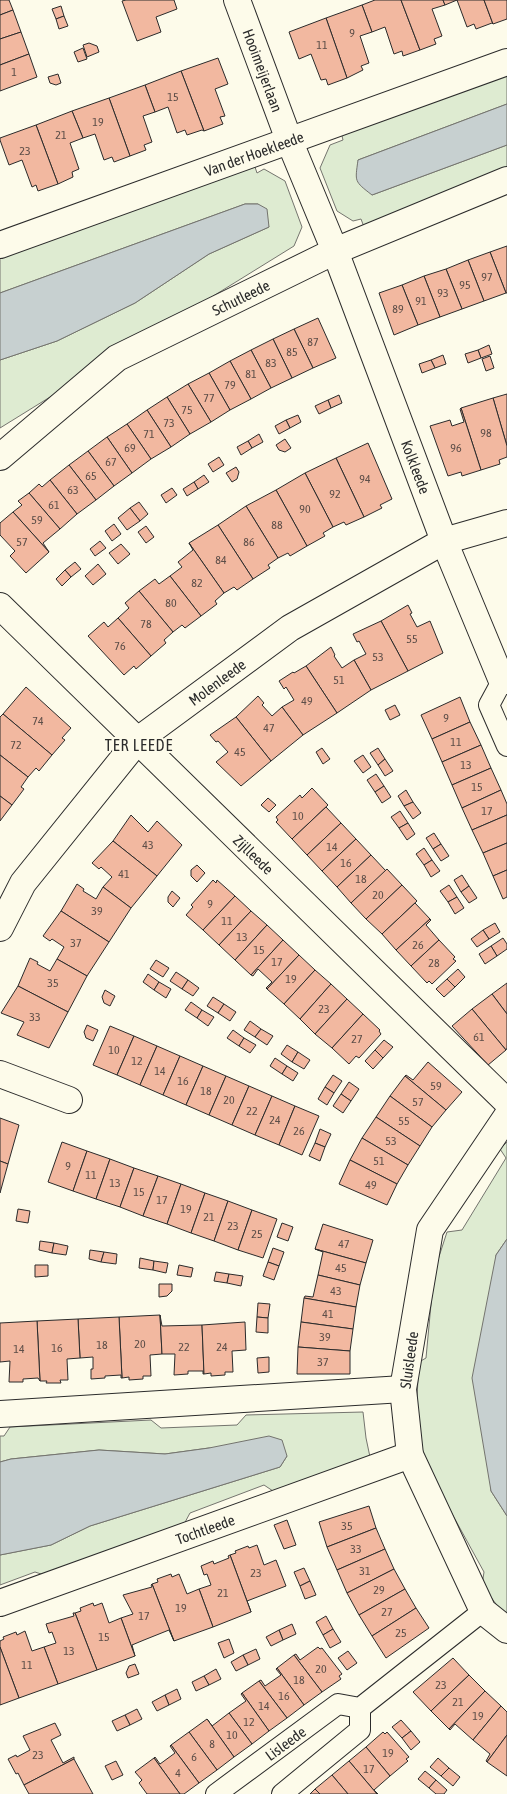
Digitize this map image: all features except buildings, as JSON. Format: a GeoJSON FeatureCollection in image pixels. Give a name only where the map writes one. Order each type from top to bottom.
{"type":"FeatureCollection","features":[{"type":"Feature","properties":{"kind":"street","name":"Hooimeijerlaan"},"geometry":{"type":"LineString","coordinates":[[237,0],[289,140],[335,251]]}},
{"type":"Feature","properties":{"kind":"street","name":"Van der Hoekleede"},"geometry":{"type":"LineString","coordinates":[[0,245],[507,62]]}},
{"type":"Feature","properties":{"kind":"street","name":"Schutleede"},"geometry":{"type":"LineString","coordinates":[[0,457],[117,358],[335,251],[507,180]]}},
{"type":"Feature","properties":{"kind":"street","name":"Kolkleede"},"geometry":{"type":"LineString","coordinates":[[335,251],[444,541],[505,683],[489,705],[507,746]]}},
{"type":"Feature","properties":{"kind":"street","name":"Molenleede"},"geometry":{"type":"LineString","coordinates":[[0,928],[23,883],[138,740],[290,628],[444,541],[507,524]]}},
{"type":"Feature","properties":{"kind":"street","name":"Zijlleede"},"geometry":{"type":"LineString","coordinates":[[0,606],[507,1102]]}},
{"type":"Feature","properties":{"kind":"street"},"geometry":{"type":"LineString","coordinates":[[0,1074],[69,1100]]}},
{"type":"Feature","properties":{"kind":"street","name":"Sluisleede"},"geometry":{"type":"LineString","coordinates":[[507,1116],[430,1230],[404,1389],[410,1455],[483,1611],[507,1630]]}},
{"type":"Feature","properties":{"kind":"street"},"geometry":{"type":"LineString","coordinates":[[0,1414],[404,1389]]}},
{"type":"Feature","properties":{"kind":"street","name":"Tochtleede"},"geometry":{"type":"LineString","coordinates":[[0,1604],[410,1455]]}},
{"type":"Feature","properties":{"kind":"street"},"geometry":{"type":"LineString","coordinates":[[282,1794],[360,1730],[360,1708],[483,1611]]}},
{"type":"Feature","properties":{"kind":"street","name":"Lisleede"},"geometry":{"type":"LineString","coordinates":[[216,1794],[338,1704],[360,1708]]}},
{"type":"Feature","properties":{"kind":"green space"},"geometry":{"type":"Polygon","coordinates":[[[507,71],[507,104],[358,160],[372,195],[507,145],[507,171],[364,227],[361,219],[353,221],[337,211],[320,168],[330,145],[343,140],[341,132],[507,71]]]}},
{"type":"Feature","properties":{"kind":"green space"},"geometry":{"type":"Polygon","coordinates":[[[254,164],[257,173],[264,169],[285,181],[302,227],[294,246],[0,428],[0,360],[57,341],[135,303],[209,254],[269,227],[258,204],[245,204],[0,293],[0,257],[254,164]]]}},
{"type":"Feature","properties":{"kind":"green space"},"geometry":{"type":"Polygon","coordinates":[[[507,1142],[507,1239],[496,1255],[491,1491],[507,1516],[507,1619],[482,1585],[484,1572],[445,1501],[419,1445],[417,1397],[419,1362],[426,1358],[434,1272],[447,1232],[462,1230],[506,1158],[500,1149],[507,1142]]]}},
{"type":"Feature","properties":{"kind":"green space"},"geometry":{"type":"Polygon","coordinates":[[[363,1412],[370,1457],[273,1491],[264,1485],[190,1513],[183,1526],[47,1576],[35,1572],[0,1585],[0,1555],[51,1545],[90,1526],[280,1467],[287,1456],[209,1448],[165,1454],[99,1450],[11,1459],[0,1462],[0,1436],[4,1436],[10,1427],[151,1420],[161,1428],[237,1425],[246,1415],[363,1412]]]}},
{"type":"Feature","properties":{"kind":"shaded area"},"geometry":{"type":"Polygon","coordinates":[[[507,104],[507,145],[372,195],[359,184],[356,177],[358,160],[507,104]]]}},
{"type":"Feature","properties":{"kind":"shaded area"},"geometry":{"type":"Polygon","coordinates":[[[245,204],[258,204],[267,209],[269,227],[209,254],[135,303],[57,341],[0,360],[0,293],[245,204]]]}},
{"type":"Feature","properties":{"kind":"shaded area"},"geometry":{"type":"Polygon","coordinates":[[[507,1239],[507,1516],[491,1491],[472,1378],[496,1255],[507,1239]]]}},
{"type":"Feature","properties":{"kind":"shaded area"},"geometry":{"type":"Polygon","coordinates":[[[269,1436],[282,1440],[287,1456],[280,1467],[90,1526],[51,1545],[0,1555],[0,1462],[11,1459],[99,1450],[165,1454],[209,1448],[269,1436]]]}},
{"type":"Feature","properties":{"kind":"district","name":"TER LEEDE"},"geometry":{"type":"Point","coordinates":[139,745]}}]}
